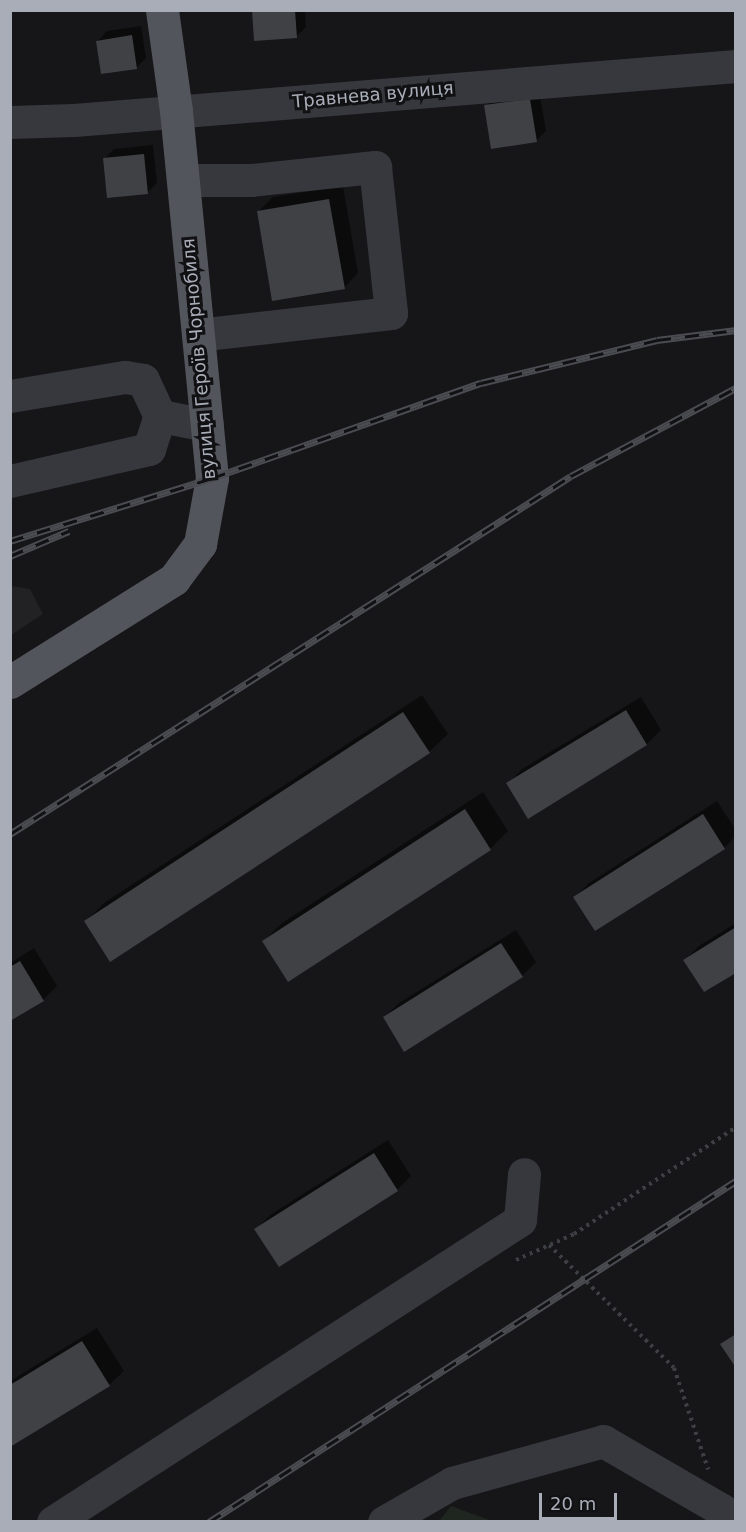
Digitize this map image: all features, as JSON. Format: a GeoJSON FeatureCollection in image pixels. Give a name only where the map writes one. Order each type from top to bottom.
{"type":"FeatureCollection","features":[{"type":"Feature","properties":{"kind":"main road","name":"вулиця Героїв Чорнобиля"},"geometry":{"type":"LineString","coordinates":[[10,682],[174,579],[200,544],[212,478],[176,111],[162,10]]}},
{"type":"Feature","properties":{"kind":"street","name":"Травнева вулиця"},"geometry":{"type":"LineString","coordinates":[[10,122],[176,111],[735,66]]}},
{"type":"Feature","properties":{"kind":"street"},"geometry":{"type":"LineString","coordinates":[[183,180],[251,180],[375,167],[391,312],[198,335]]}},
{"type":"Feature","properties":{"kind":"street"},"geometry":{"type":"LineString","coordinates":[[10,396],[125,377],[143,380],[160,416],[149,449],[10,481]]}},
{"type":"Feature","properties":{"kind":"street"},"geometry":{"type":"LineString","coordinates":[[160,416],[207,425]]}},
{"type":"Feature","properties":{"kind":"street"},"geometry":{"type":"LineString","coordinates":[[53,1521],[520,1220],[524,1174]]}},
{"type":"Feature","properties":{"kind":"street"},"geometry":{"type":"LineString","coordinates":[[384,1521],[452,1483],[603,1441],[725,1516]]}},
{"type":"Feature","properties":{"kind":"path"},"geometry":{"type":"LineString","coordinates":[[549,1245],[674,1368],[725,1516]]}},
{"type":"Feature","properties":{"kind":"shaded area"},"geometry":{"type":"Polygon","coordinates":[[[11,586],[30,589],[43,614],[11,635],[11,586]]]}},
{"type":"Feature","properties":{"kind":"shaded area"},"geometry":{"type":"Polygon","coordinates":[[[451,1506],[492,1521],[439,1521],[451,1506]]]}},
{"type":"Feature","properties":{"kind":"building"},"geometry":{"type":"Polygon","coordinates":[[[252,10],[295,10],[297,38],[254,41],[252,10]]]}},
{"type":"Feature","properties":{"kind":"building"},"geometry":{"type":"Polygon","coordinates":[[[132,35],[137,69],[101,74],[96,41],[132,35]]]}},
{"type":"Feature","properties":{"kind":"building"},"geometry":{"type":"Polygon","coordinates":[[[530,99],[537,142],[491,149],[484,105],[530,99]]]}},
{"type":"Feature","properties":{"kind":"building"},"geometry":{"type":"Polygon","coordinates":[[[144,154],[148,194],[107,198],[103,158],[144,154]]]}},
{"type":"Feature","properties":{"kind":"building"},"geometry":{"type":"Polygon","coordinates":[[[329,199],[345,289],[272,301],[257,211],[329,199]]]}},
{"type":"Feature","properties":{"kind":"building"},"geometry":{"type":"Polygon","coordinates":[[[626,710],[647,745],[528,819],[506,783],[626,710]]]}},
{"type":"Feature","properties":{"kind":"building"},"geometry":{"type":"Polygon","coordinates":[[[403,712],[430,753],[110,962],[84,921],[403,712]]]}},
{"type":"Feature","properties":{"kind":"building"},"geometry":{"type":"Polygon","coordinates":[[[465,809],[491,850],[288,982],[262,941],[465,809]]]}},
{"type":"Feature","properties":{"kind":"building"},"geometry":{"type":"Polygon","coordinates":[[[703,814],[725,849],[595,931],[573,897],[703,814]]]}},
{"type":"Feature","properties":{"kind":"building"},"geometry":{"type":"Polygon","coordinates":[[[736,927],[736,973],[704,992],[683,960],[736,927]]]}},
{"type":"Feature","properties":{"kind":"building"},"geometry":{"type":"Polygon","coordinates":[[[501,943],[523,977],[404,1052],[383,1017],[501,943]]]}},
{"type":"Feature","properties":{"kind":"building"},"geometry":{"type":"Polygon","coordinates":[[[20,961],[44,1001],[10,1021],[10,967],[20,961]]]}},
{"type":"Feature","properties":{"kind":"building"},"geometry":{"type":"Polygon","coordinates":[[[374,1153],[398,1191],[279,1267],[254,1229],[374,1153]]]}},
{"type":"Feature","properties":{"kind":"building"},"geometry":{"type":"Polygon","coordinates":[[[736,1334],[736,1368],[720,1344],[736,1334]]]}},
{"type":"Feature","properties":{"kind":"building"},"geometry":{"type":"Polygon","coordinates":[[[82,1341],[110,1386],[10,1447],[10,1385],[82,1341]]]}},
{"type":"Feature","properties":{"kind":"railway"},"geometry":{"type":"LineString","coordinates":[[10,541],[212,478],[481,383],[657,340],[736,330]]}},
{"type":"Feature","properties":{"kind":"railway"},"geometry":{"type":"LineString","coordinates":[[10,834],[571,476],[736,388]]}},
{"type":"Feature","properties":{"kind":"railway"},"geometry":{"type":"LineString","coordinates":[[10,556],[69,531]]}},
{"type":"Feature","properties":{"kind":"railway"},"geometry":{"type":"LineString","coordinates":[[209,1522],[736,1181]]}}]}
